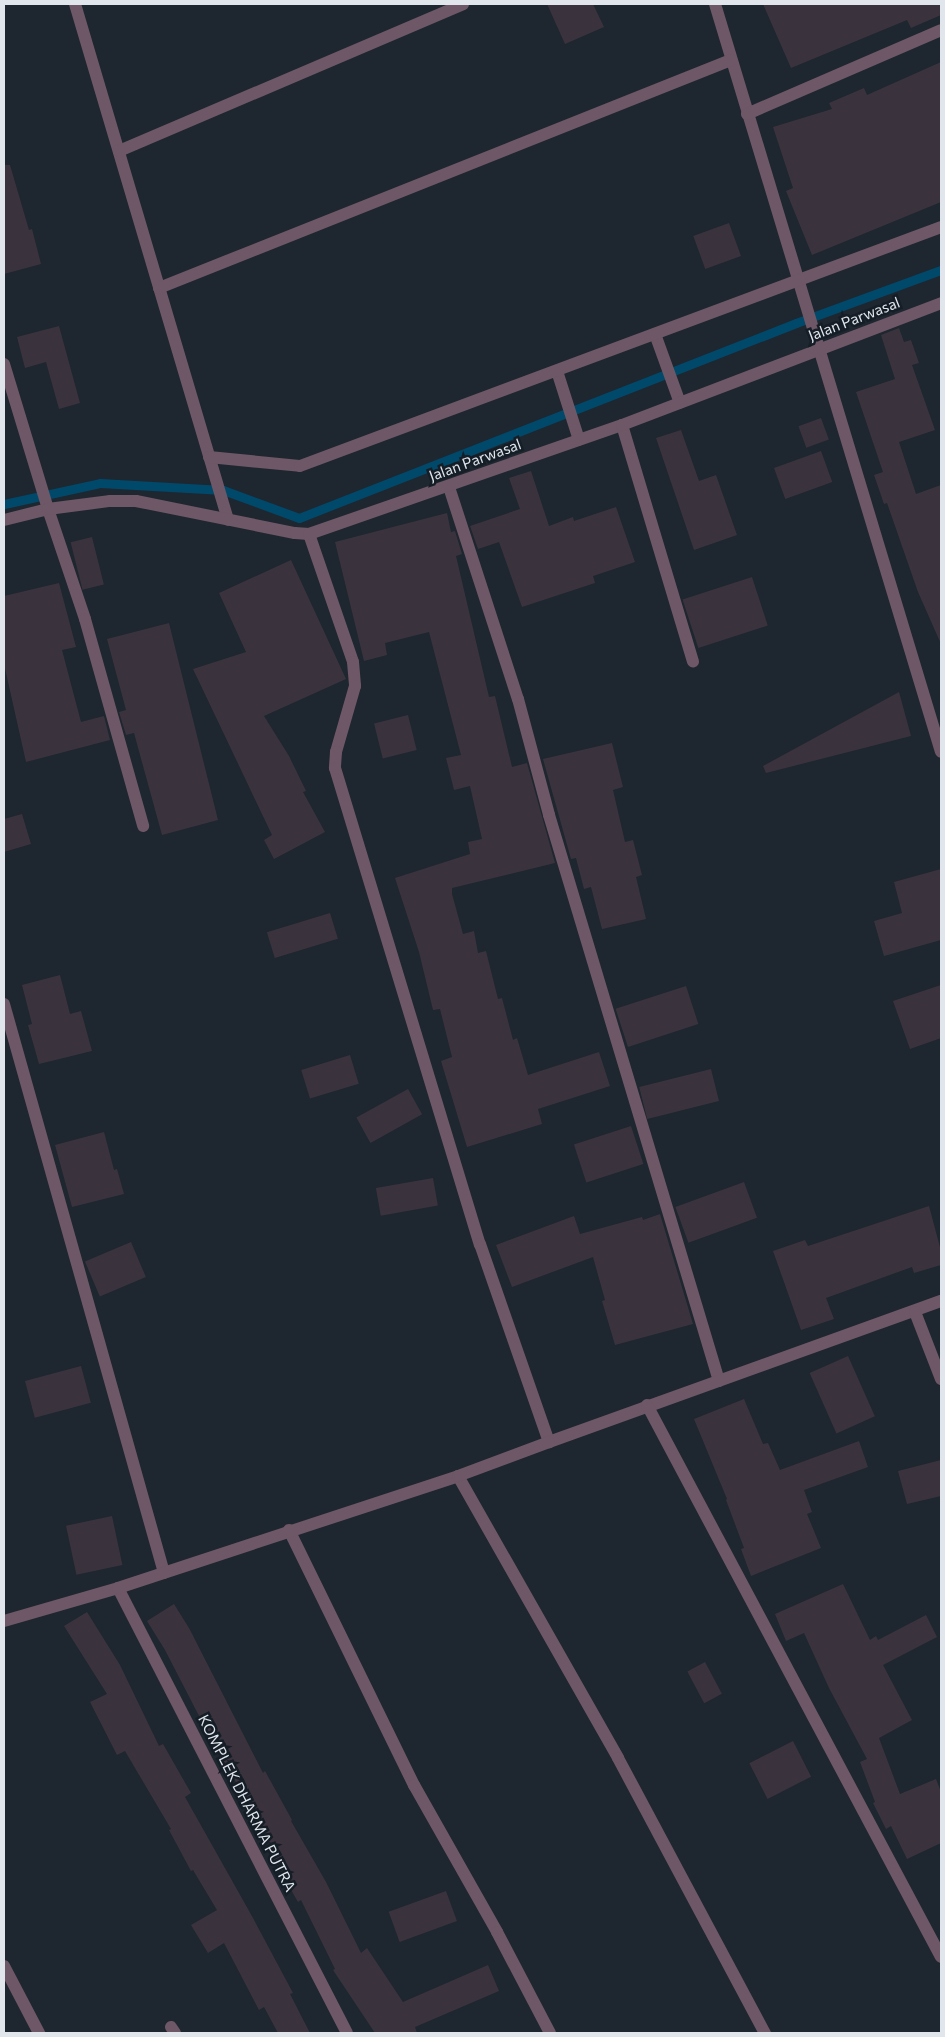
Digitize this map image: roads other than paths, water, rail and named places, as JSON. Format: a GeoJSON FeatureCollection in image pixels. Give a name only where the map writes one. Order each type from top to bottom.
{"type":"FeatureCollection","features":[{"type":"Feature","properties":{"kind":"street"},"geometry":{"type":"LineString","coordinates":[[75,4],[228,520]]}},
{"type":"Feature","properties":{"kind":"street"},"geometry":{"type":"LineString","coordinates":[[118,150],[463,4]]}},
{"type":"Feature","properties":{"kind":"street"},"geometry":{"type":"LineString","coordinates":[[715,4],[941,752]]}},
{"type":"Feature","properties":{"kind":"street"},"geometry":{"type":"LineString","coordinates":[[747,114],[941,30]]}},
{"type":"Feature","properties":{"kind":"street"},"geometry":{"type":"LineString","coordinates":[[159,288],[731,60]]}},
{"type":"Feature","properties":{"kind":"street"},"geometry":{"type":"LineString","coordinates":[[209,457],[300,466],[941,227]]}},
{"type":"Feature","properties":{"kind":"street","name":"Jalan Parwasal"},"geometry":{"type":"LineString","coordinates":[[4,520],[46,503],[136,501],[308,534],[449,487],[622,425],[941,303]]}},
{"type":"Feature","properties":{"kind":"street"},"geometry":{"type":"LineString","coordinates":[[655,334],[680,403]]}},
{"type":"Feature","properties":{"kind":"street"},"geometry":{"type":"LineString","coordinates":[[4,364],[46,503],[85,619],[144,826]]}},
{"type":"Feature","properties":{"kind":"street"},"geometry":{"type":"LineString","coordinates":[[557,371],[579,440]]}},
{"type":"Feature","properties":{"kind":"street"},"geometry":{"type":"LineString","coordinates":[[622,425],[693,662]]}},
{"type":"Feature","properties":{"kind":"street"},"geometry":{"type":"LineString","coordinates":[[449,487],[518,699],[549,815],[719,1381]]}},
{"type":"Feature","properties":{"kind":"street"},"geometry":{"type":"LineString","coordinates":[[308,534],[353,662],[355,686],[336,752],[335,768],[480,1244],[549,1442]]}},
{"type":"Feature","properties":{"kind":"street"},"geometry":{"type":"LineString","coordinates":[[4,1004],[164,1573]]}},
{"type":"Feature","properties":{"kind":"street"},"geometry":{"type":"LineString","coordinates":[[4,1621],[118,1588],[289,1530],[458,1476],[647,1405],[915,1312],[941,1301]]}},
{"type":"Feature","properties":{"kind":"street"},"geometry":{"type":"LineString","coordinates":[[915,1312],[941,1379]]}},
{"type":"Feature","properties":{"kind":"street"},"geometry":{"type":"LineString","coordinates":[[647,1405],[941,1957]]}},
{"type":"Feature","properties":{"kind":"street"},"geometry":{"type":"LineString","coordinates":[[458,1476],[618,1758],[765,2033]]}},
{"type":"Feature","properties":{"kind":"street"},"geometry":{"type":"LineString","coordinates":[[289,1530],[414,1785],[498,1932],[550,2033]]}},
{"type":"Feature","properties":{"kind":"street","name":"KOMPLEK DHARMA PUTRA"},"geometry":{"type":"LineString","coordinates":[[118,1588],[347,2033]]}},
{"type":"Feature","properties":{"kind":"street"},"geometry":{"type":"LineString","coordinates":[[4,1966],[39,2033]]}},
{"type":"Feature","properties":{"kind":"waterway"},"geometry":{"type":"LineString","coordinates":[[4,504],[100,483],[223,490],[299,518],[796,323],[941,270]]}}]}
